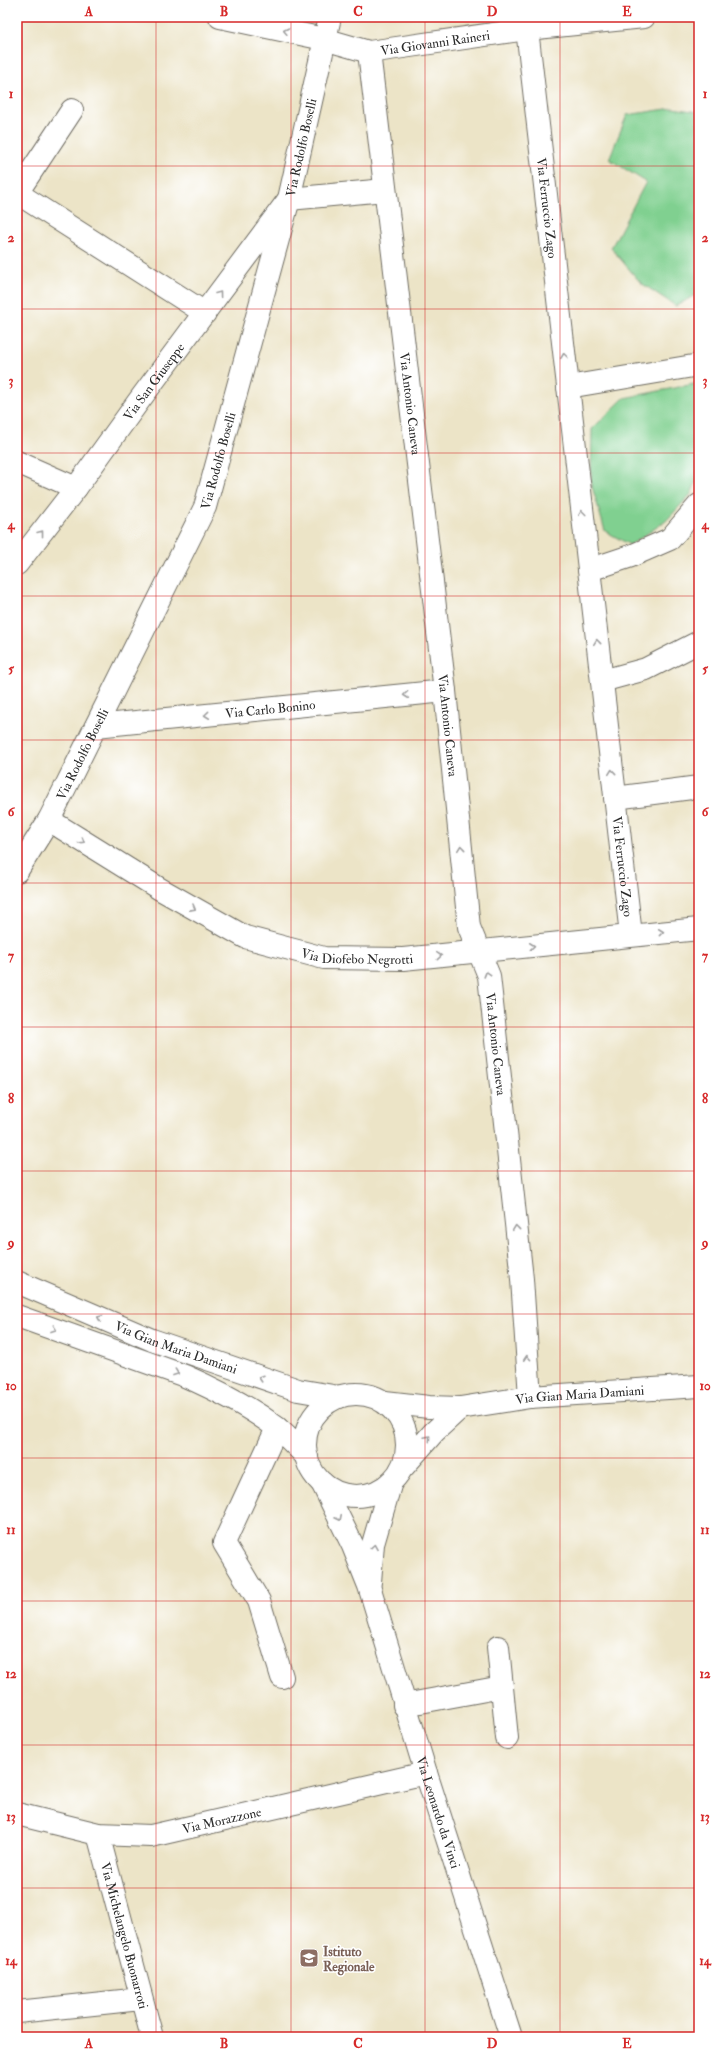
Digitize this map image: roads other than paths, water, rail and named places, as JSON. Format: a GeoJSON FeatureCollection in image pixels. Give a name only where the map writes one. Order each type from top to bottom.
{"type":"FeatureCollection","features":[{"type":"Feature","properties":{"kind":"street"},"geometry":{"type":"LineString","coordinates":[[220,17],[324,39],[369,52]]}},
{"type":"Feature","properties":{"kind":"street","name":"Via Rodolfo Boselli"},"geometry":{"type":"LineString","coordinates":[[17,871],[49,820],[205,507],[289,199],[330,17]]}},
{"type":"Feature","properties":{"kind":"street","name":"Via Giovanni Raineri"},"geometry":{"type":"LineString","coordinates":[[369,52],[527,29],[644,17]]}},
{"type":"Feature","properties":{"kind":"street","name":"Via Ferruccio Zago"},"geometry":{"type":"LineString","coordinates":[[527,29],[631,935]]}},
{"type":"Feature","properties":{"kind":"street","name":"Via Antonio Caneva"},"geometry":{"type":"LineString","coordinates":[[369,52],[445,691],[470,927],[489,976],[522,1279],[530,1397]]}},
{"type":"Feature","properties":{"kind":"street"},"geometry":{"type":"LineString","coordinates":[[72,110],[17,193],[205,312]]}},
{"type":"Feature","properties":{"kind":"street"},"geometry":{"type":"LineString","coordinates":[[289,199],[385,190]]}},
{"type":"Feature","properties":{"kind":"street","name":"Via San Giuseppe"},"geometry":{"type":"LineString","coordinates":[[17,564],[76,488],[289,199]]}},
{"type":"Feature","properties":{"kind":"street"},"geometry":{"type":"LineString","coordinates":[[568,387],[699,365]]}},
{"type":"Feature","properties":{"kind":"street"},"geometry":{"type":"LineString","coordinates":[[17,462],[76,488]]}},
{"type":"Feature","properties":{"kind":"street"},"geometry":{"type":"LineString","coordinates":[[589,570],[631,556],[670,539],[699,505]]}},
{"type":"Feature","properties":{"kind":"street"},"geometry":{"type":"LineString","coordinates":[[602,681],[646,669],[699,642]]}},
{"type":"Feature","properties":{"kind":"street","name":"Via Carlo Bonino"},"geometry":{"type":"LineString","coordinates":[[96,726],[445,691]]}},
{"type":"Feature","properties":{"kind":"street","name":"Via Ferruccio Zago"},"geometry":{"type":"LineString","coordinates":[[615,798],[699,786]]}},
{"type":"Feature","properties":{"kind":"street","name":"Via Diofebo Negrotti"},"geometry":{"type":"LineString","coordinates":[[49,820],[160,889],[245,937],[324,958],[403,959],[699,929]]}},
{"type":"Feature","properties":{"kind":"street","name":"Via Gian Maria Damiani"},"geometry":{"type":"LineString","coordinates":[[17,1282],[152,1340],[298,1390],[339,1397]]}},
{"type":"Feature","properties":{"kind":"street","name":"Via Gian Maria Damiani"},"geometry":{"type":"LineString","coordinates":[[17,1316],[185,1376],[238,1403],[277,1428],[307,1457]]}},
{"type":"Feature","properties":{"kind":"street","name":"Via Gian Maria Damiani"},"geometry":{"type":"LineString","coordinates":[[460,1408],[434,1432],[397,1475],[380,1491],[369,1495],[357,1496],[334,1491],[322,1483],[310,1466],[305,1443],[312,1420],[328,1402],[351,1394],[363,1394],[385,1402],[429,1408],[460,1408],[530,1397],[699,1386]]}},
{"type":"Feature","properties":{"kind":"street","name":"Via Gian Maria Damiani"},"geometry":{"type":"LineString","coordinates":[[385,1402],[401,1420],[406,1431],[408,1442],[397,1475]]}},
{"type":"Feature","properties":{"kind":"street"},"geometry":{"type":"LineString","coordinates":[[277,1428],[224,1543],[259,1601],[282,1677]]}},
{"type":"Feature","properties":{"kind":"street","name":"Via Leonardo da Vinci"},"geometry":{"type":"LineString","coordinates":[[369,1586],[373,1544],[397,1475]]}},
{"type":"Feature","properties":{"kind":"street","name":"Via Leonardo da Vinci"},"geometry":{"type":"LineString","coordinates":[[322,1483],[353,1546],[369,1586],[404,1705],[511,2037]]}},
{"type":"Feature","properties":{"kind":"street"},"geometry":{"type":"LineString","coordinates":[[498,1647],[507,1738]]}},
{"type":"Feature","properties":{"kind":"street"},"geometry":{"type":"LineString","coordinates":[[404,1705],[502,1687]]}},
{"type":"Feature","properties":{"kind":"street","name":"Via Morazzone"},"geometry":{"type":"LineString","coordinates":[[17,1814],[98,1834],[151,1836],[426,1773]]}},
{"type":"Feature","properties":{"kind":"street","name":"Via Michelangelo Buonarroti"},"geometry":{"type":"LineString","coordinates":[[98,1834],[152,2037]]}},
{"type":"Feature","properties":{"kind":"street"},"geometry":{"type":"LineString","coordinates":[[17,2012],[141,1999]]}},
{"type":"Feature","properties":{"kind":"place","name":"Istituto Regionale"},"geometry":{"type":"Point","coordinates":[309,1958]}}]}
